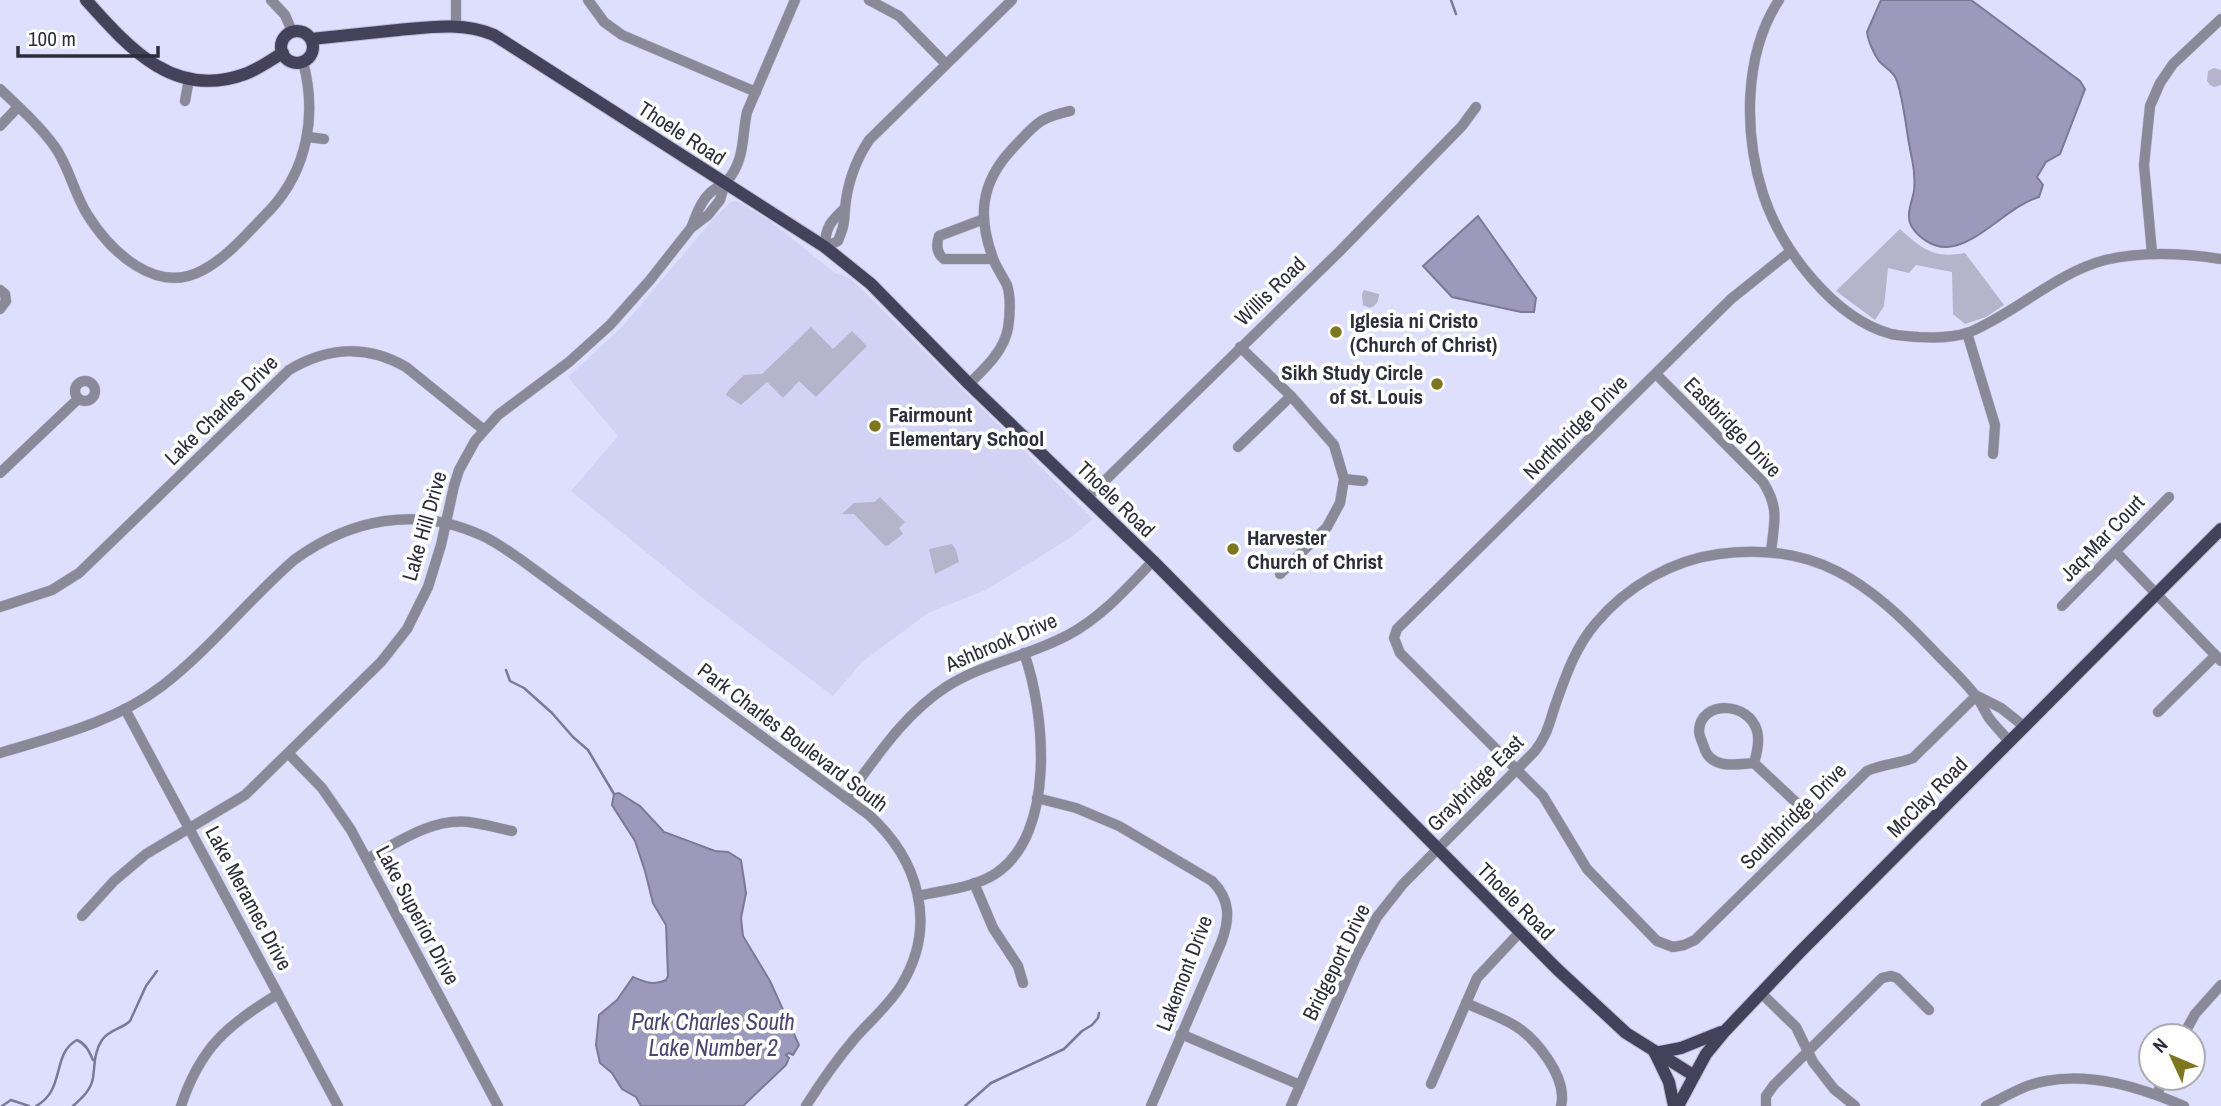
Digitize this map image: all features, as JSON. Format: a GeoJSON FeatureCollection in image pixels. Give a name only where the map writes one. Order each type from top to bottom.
{"type":"FeatureCollection","features":[{"type":"Feature","properties":{"kind":"main road"},"geometry":{"type":"LineString","coordinates":[[86,0],[142,57],[166,71],[189,79],[235,77],[261,67],[283,54]]}},
{"type":"Feature","properties":{"kind":"main road","name":"Thoele Road"},"geometry":{"type":"LineString","coordinates":[[311,39],[456,26],[482,30],[494,35],[825,247],[871,284],[969,384],[1153,561],[1520,932],[1626,1033],[1693,1075]]}},
{"type":"Feature","properties":{"kind":"main road"},"geometry":{"type":"LineString","coordinates":[[292,32],[305,33],[311,39],[311,55],[303,62],[293,62],[283,54],[284,38],[292,32]]}},
{"type":"Feature","properties":{"kind":"main road","name":"McClay Road"},"geometry":{"type":"LineString","coordinates":[[1676,1106],[1706,1054],[1725,1031],[2221,530]]}},
{"type":"Feature","properties":{"kind":"main road"},"geometry":{"type":"LineString","coordinates":[[1676,1106],[1655,1053],[1681,1048],[1725,1031]]}},
{"type":"Feature","properties":{"kind":"street"},"geometry":{"type":"LineString","coordinates":[[271,0],[285,15],[292,32]]}},
{"type":"Feature","properties":{"kind":"street"},"geometry":{"type":"LineString","coordinates":[[456,0],[456,26]]}},
{"type":"Feature","properties":{"kind":"street"},"geometry":{"type":"LineString","coordinates":[[588,0],[604,22],[622,34],[756,92]]}},
{"type":"Feature","properties":{"kind":"street","name":"Lake Hill Drive"},"geometry":{"type":"LineString","coordinates":[[82,916],[146,854],[245,795],[381,662],[407,629],[432,576],[459,470],[475,441],[498,415],[569,362],[610,325],[650,281],[691,228],[708,215],[720,200],[725,183],[743,149],[747,112],[796,0]]}},
{"type":"Feature","properties":{"kind":"street"},"geometry":{"type":"LineString","coordinates":[[869,0],[899,16],[946,64]]}},
{"type":"Feature","properties":{"kind":"street"},"geometry":{"type":"LineString","coordinates":[[825,247],[838,241],[846,222],[845,208],[857,159],[869,140],[1012,0]]}},
{"type":"Feature","properties":{"kind":"street"},"geometry":{"type":"LineString","coordinates":[[1779,0],[1759,44],[1753,66],[1750,90],[1751,142],[1756,169],[1764,197],[1791,251],[1816,284],[1846,312],[1868,325],[1892,334],[1934,338],[1967,333],[2002,316],[2069,275],[2106,260],[2152,253],[2221,259]]}},
{"type":"Feature","properties":{"kind":"street"},"geometry":{"type":"LineString","coordinates":[[2152,253],[2144,165],[2150,106],[2160,83],[2174,64],[2221,19]]}},
{"type":"Feature","properties":{"kind":"street"},"geometry":{"type":"LineString","coordinates":[[0,89],[55,147],[79,200],[99,231],[128,260],[150,274],[176,278],[201,272],[230,249],[282,195],[299,164],[308,136],[310,107],[303,62]]}},
{"type":"Feature","properties":{"kind":"street"},"geometry":{"type":"LineString","coordinates":[[185,101],[189,79]]}},
{"type":"Feature","properties":{"kind":"street"},"geometry":{"type":"LineString","coordinates":[[0,126],[18,107]]}},
{"type":"Feature","properties":{"kind":"street","name":"Willis Road"},"geometry":{"type":"LineString","coordinates":[[1087,498],[1339,252],[1462,126],[1476,107]]}},
{"type":"Feature","properties":{"kind":"street"},"geometry":{"type":"LineString","coordinates":[[969,384],[996,356],[1004,342],[1010,313],[1007,287],[993,259],[984,231],[986,191],[1007,155],[1043,119],[1070,111]]}},
{"type":"Feature","properties":{"kind":"street"},"geometry":{"type":"LineString","coordinates":[[308,136],[324,139]]}},
{"type":"Feature","properties":{"kind":"street"},"geometry":{"type":"LineString","coordinates":[[984,219],[939,236],[936,244],[940,256],[944,259],[993,259]]}},
{"type":"Feature","properties":{"kind":"street","name":"Northbridge Drive"},"geometry":{"type":"LineString","coordinates":[[1516,769],[1400,653],[1394,638],[1397,629],[1731,299],[1791,251]]}},
{"type":"Feature","properties":{"kind":"street"},"geometry":{"type":"LineString","coordinates":[[0,290],[6,297],[5,304],[0,309]]}},
{"type":"Feature","properties":{"kind":"street"},"geometry":{"type":"LineString","coordinates":[[1967,333],[1995,425],[1993,454]]}},
{"type":"Feature","properties":{"kind":"street"},"geometry":{"type":"LineString","coordinates":[[1240,347],[1292,396],[1334,445],[1344,479],[1340,503],[1327,527],[1280,574]]}},
{"type":"Feature","properties":{"kind":"street","name":"Lake Charles Drive"},"geometry":{"type":"LineString","coordinates":[[0,607],[52,590],[79,573],[271,386],[289,370],[320,355],[354,350],[379,354],[393,360],[484,430]]}},
{"type":"Feature","properties":{"kind":"street","name":"Eastbridge Drive"},"geometry":{"type":"LineString","coordinates":[[1656,374],[1763,482],[1776,510],[1771,552]]}},
{"type":"Feature","properties":{"kind":"street"},"geometry":{"type":"LineString","coordinates":[[1238,447],[1292,396]]}},
{"type":"Feature","properties":{"kind":"street"},"geometry":{"type":"LineString","coordinates":[[0,473],[78,399]]}},
{"type":"Feature","properties":{"kind":"street"},"geometry":{"type":"LineString","coordinates":[[1344,479],[1363,481]]}},
{"type":"Feature","properties":{"kind":"street","name":"Jaq-Mar Court"},"geometry":{"type":"LineString","coordinates":[[2062,606],[2169,497]]}},
{"type":"Feature","properties":{"kind":"street","name":"Park Charles Boulevard South"},"geometry":{"type":"LineString","coordinates":[[0,753],[100,721],[125,709],[162,685],[279,573],[309,549],[341,532],[379,521],[416,519],[445,522],[485,537],[520,559],[869,815],[890,836],[906,861],[918,896],[920,928],[915,955],[903,982],[891,1000],[840,1057],[806,1106]]}},
{"type":"Feature","properties":{"kind":"street","name":"Graybridge East"},"geometry":{"type":"LineString","coordinates":[[1437,849],[1545,738],[1565,676],[1595,624],[1619,599],[1646,581],[1678,564],[1707,555],[1745,550],[1771,552],[1822,564],[1851,577],[1905,621],[1976,696],[1989,718],[2010,742]]}},
{"type":"Feature","properties":{"kind":"street"},"geometry":{"type":"LineString","coordinates":[[2116,552],[2218,658],[2158,712]]}},
{"type":"Feature","properties":{"kind":"street","name":"Ashbrook Drive"},"geometry":{"type":"LineString","coordinates":[[846,798],[894,734],[925,702],[964,676],[1067,636],[1114,600],[1153,561]]}},
{"type":"Feature","properties":{"kind":"street"},"geometry":{"type":"LineString","coordinates":[[918,896],[974,883],[995,874],[1016,853],[1027,832],[1037,798],[1042,737],[1037,697],[1024,653]]}},
{"type":"Feature","properties":{"kind":"street","name":"Graybridge East"},"geometry":{"type":"LineString","coordinates":[[1976,696],[2001,708],[2025,727]]}},
{"type":"Feature","properties":{"kind":"street","name":"Southbridge Drive"},"geometry":{"type":"LineString","coordinates":[[1516,769],[1543,796],[1587,869],[1657,941],[1673,947],[1695,940],[1867,771],[1879,765],[1913,758],[1976,696]]}},
{"type":"Feature","properties":{"kind":"street"},"geometry":{"type":"LineString","coordinates":[[1754,763],[1758,748],[1757,731],[1751,717],[1738,709],[1718,708],[1704,718],[1699,731],[1706,756],[1716,763],[1754,763],[1816,821]]}},
{"type":"Feature","properties":{"kind":"street","name":"Lake Meramec Drive"},"geometry":{"type":"LineString","coordinates":[[125,709],[338,1106]]}},
{"type":"Feature","properties":{"kind":"street","name":"Lake Superior Drive"},"geometry":{"type":"LineString","coordinates":[[289,754],[322,788],[336,807],[498,1106]]}},
{"type":"Feature","properties":{"kind":"street","name":"Lakemont Drive"},"geometry":{"type":"LineString","coordinates":[[1037,798],[1076,808],[1119,826],[1202,874],[1219,888],[1227,905],[1226,929],[1151,1106]]}},
{"type":"Feature","properties":{"kind":"street"},"geometry":{"type":"LineString","coordinates":[[366,859],[408,836],[441,824],[469,822],[512,831]]}},
{"type":"Feature","properties":{"kind":"street","name":"Bridgeport Drive"},"geometry":{"type":"LineString","coordinates":[[1291,1106],[1366,934],[1389,900],[1437,849]]}},
{"type":"Feature","properties":{"kind":"street"},"geometry":{"type":"LineString","coordinates":[[974,883],[993,928],[1018,966],[1023,982]]}},
{"type":"Feature","properties":{"kind":"street"},"geometry":{"type":"LineString","coordinates":[[1431,1084],[1476,978],[1520,932]]}},
{"type":"Feature","properties":{"kind":"street"},"geometry":{"type":"LineString","coordinates":[[1766,1106],[1766,1096],[1774,1086],[1891,970],[1929,1010]]}},
{"type":"Feature","properties":{"kind":"street"},"geometry":{"type":"LineString","coordinates":[[2191,1022],[2221,985]]}},
{"type":"Feature","properties":{"kind":"street"},"geometry":{"type":"LineString","coordinates":[[1761,993],[1796,1027],[1813,1062],[1835,1089],[1855,1106]]}},
{"type":"Feature","properties":{"kind":"street"},"geometry":{"type":"LineString","coordinates":[[181,1106],[198,1064],[208,1050],[236,1021],[278,994]]}},
{"type":"Feature","properties":{"kind":"street"},"geometry":{"type":"LineString","coordinates":[[1466,1003],[1515,1025],[1545,1054],[1561,1085],[1561,1106]]}},
{"type":"Feature","properties":{"kind":"street"},"geometry":{"type":"LineString","coordinates":[[1181,1034],[1300,1085]]}},
{"type":"Feature","properties":{"kind":"street"},"geometry":{"type":"LineString","coordinates":[[1986,1106],[2026,1087],[2045,1081],[2067,1079],[2110,1083],[2157,1094],[2184,1106]]}},
{"type":"Feature","properties":{"kind":"shaded area"},"geometry":{"type":"Polygon","coordinates":[[[2214,68],[2221,70],[2221,85],[2214,87],[2207,81],[2208,71],[2214,68]]]}},
{"type":"Feature","properties":{"kind":"shaded area"},"geometry":{"type":"Polygon","coordinates":[[[737,201],[770,221],[835,273],[850,278],[1093,519],[1070,538],[986,590],[928,613],[862,662],[833,696],[699,595],[571,491],[618,436],[568,377],[622,327],[714,218],[731,202],[737,201]]]}},
{"type":"Feature","properties":{"kind":"shaded area"},"geometry":{"type":"Polygon","coordinates":[[[1900,229],[1929,251],[1945,255],[1965,253],[2004,305],[1986,317],[1965,324],[1953,314],[1952,272],[1916,265],[1909,273],[1888,268],[1884,306],[1875,320],[1836,291],[1900,229]]]}},
{"type":"Feature","properties":{"kind":"shaded area"},"geometry":{"type":"Polygon","coordinates":[[[1364,290],[1379,294],[1377,303],[1370,308],[1363,305],[1364,290]]]}},
{"type":"Feature","properties":{"kind":"shaded area"},"geometry":{"type":"Polygon","coordinates":[[[811,327],[833,349],[852,331],[867,346],[816,397],[799,381],[783,398],[767,382],[741,405],[726,395],[744,375],[762,374],[811,327]]]}},
{"type":"Feature","properties":{"kind":"shaded area"},"geometry":{"type":"Polygon","coordinates":[[[880,497],[905,522],[899,528],[903,534],[887,546],[854,514],[842,514],[854,503],[874,502],[880,497]]]}},
{"type":"Feature","properties":{"kind":"shaded area"},"geometry":{"type":"Polygon","coordinates":[[[952,544],[959,562],[935,574],[929,549],[952,544]]]}},
{"type":"Feature","properties":{"kind":"water"},"geometry":{"type":"Polygon","coordinates":[[[1881,0],[1971,0],[2080,81],[2085,89],[2060,154],[2046,162],[2037,177],[2043,185],[2039,197],[2016,208],[1981,233],[1958,245],[1942,247],[1931,244],[1918,234],[1910,223],[1914,175],[1902,100],[1896,78],[1877,58],[1867,32],[1881,0]]]}},
{"type":"Feature","properties":{"kind":"water"},"geometry":{"type":"Polygon","coordinates":[[[1478,216],[1536,298],[1534,312],[1521,312],[1452,297],[1423,266],[1478,216]]]}},
{"type":"Feature","properties":{"kind":"water","name":"Park Charles South Lake Number 2"},"geometry":{"type":"Polygon","coordinates":[[[619,793],[640,806],[664,832],[715,851],[728,852],[741,860],[746,893],[741,918],[743,936],[770,981],[799,1045],[793,1055],[786,1055],[789,1058],[786,1065],[743,1106],[641,1106],[636,1097],[622,1089],[612,1073],[600,1063],[596,1045],[599,1015],[617,1000],[633,977],[653,983],[662,982],[668,976],[666,925],[653,903],[635,841],[612,805],[614,794],[619,793]]]}},
{"type":"Feature","properties":{"kind":"waterway"},"geometry":{"type":"LineString","coordinates":[[1451,0],[1456,14]]}},
{"type":"Feature","properties":{"kind":"waterway"},"geometry":{"type":"LineString","coordinates":[[506,670],[510,681],[524,688],[588,750],[614,794]]}},
{"type":"Feature","properties":{"kind":"waterway"},"geometry":{"type":"LineString","coordinates":[[73,1106],[90,1086],[96,1054],[102,1040],[130,1021],[146,986],[157,971]]}},
{"type":"Feature","properties":{"kind":"waterway"},"geometry":{"type":"LineString","coordinates":[[965,1106],[991,1083],[1064,1049],[1092,1025],[1099,1013]]}},
{"type":"Feature","properties":{"kind":"waterway"},"geometry":{"type":"LineString","coordinates":[[36,1106],[51,1091],[69,1046],[77,1040],[87,1048],[93,1060]]}},
{"type":"Feature","properties":{"kind":"waterway"},"geometry":{"type":"LineString","coordinates":[[2,1106],[11,1100],[29,1106]]}},
{"type":"Feature","properties":{"kind":"place","name":"Iglesia ni Cristo (Church of Christ)"},"geometry":{"type":"Point","coordinates":[1336,332]}},
{"type":"Feature","properties":{"kind":"place","name":"Sikh Study Circle of St. Louis"},"geometry":{"type":"Point","coordinates":[1437,384]}},
{"type":"Feature","properties":{"kind":"place","name":"Fairmount Elementary School"},"geometry":{"type":"Point","coordinates":[875,426]}},
{"type":"Feature","properties":{"kind":"place","name":"Harvester Church of Christ"},"geometry":{"type":"Point","coordinates":[1233,549]}}]}
